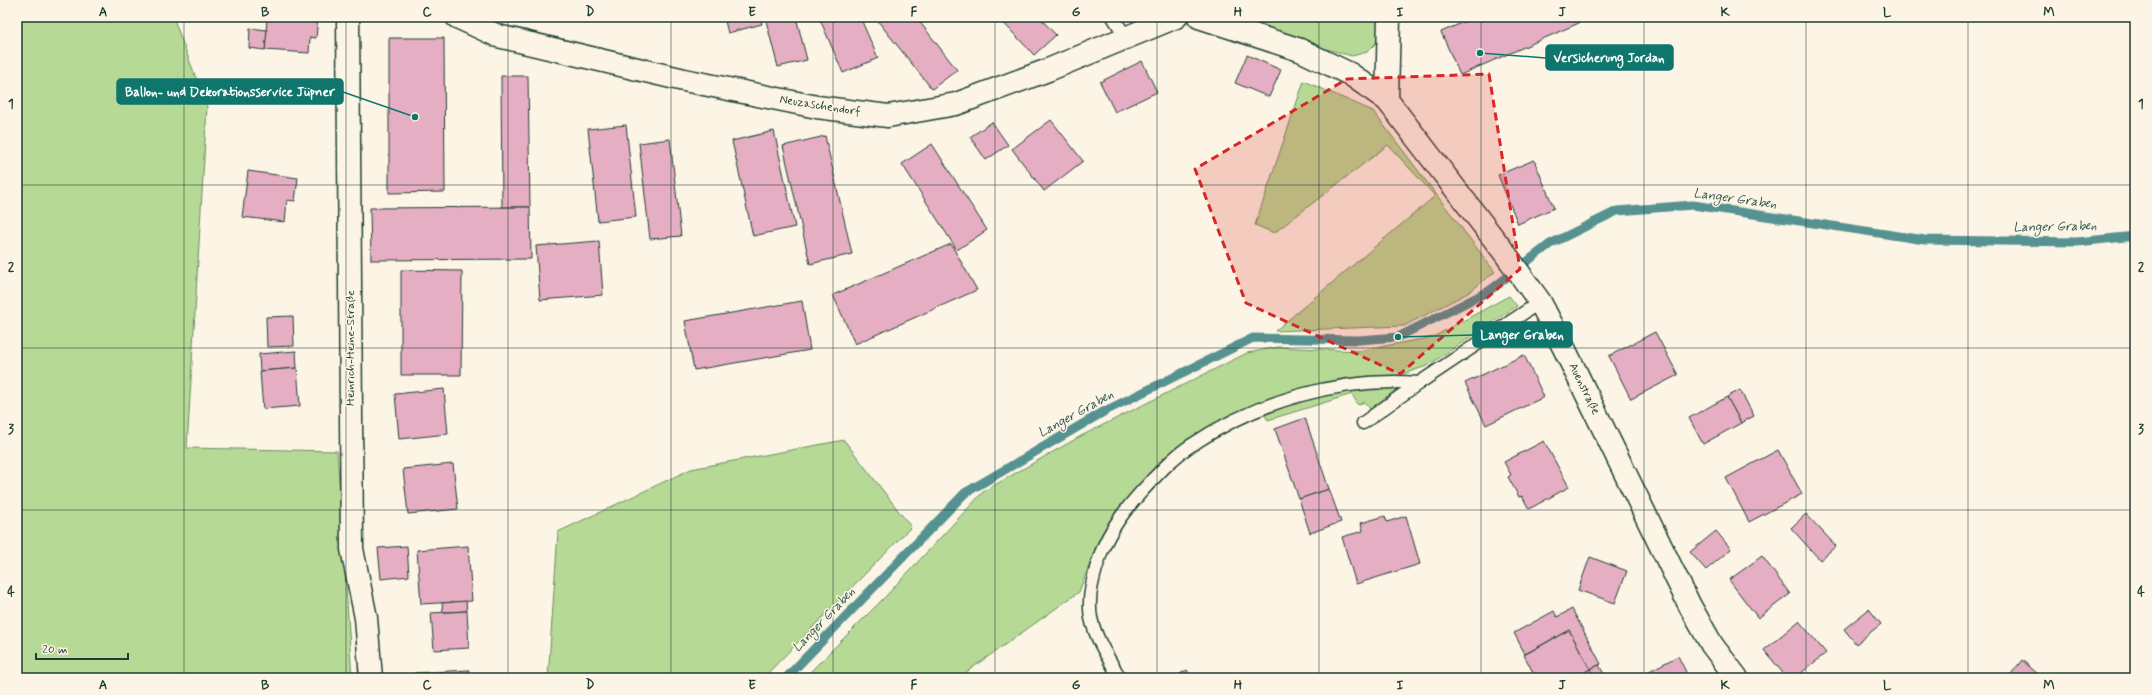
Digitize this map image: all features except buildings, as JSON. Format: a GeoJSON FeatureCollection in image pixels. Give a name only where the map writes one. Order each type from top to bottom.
{"type":"FeatureCollection","features":[{"type":"Feature","properties":{"kind":"street","name":"Heinrich-Heine-Straße"},"geometry":{"type":"LineString","coordinates":[[348,17],[352,549],[366,618],[371,678]]}},
{"type":"Feature","properties":{"kind":"street","name":"Neuzaschendorf"},"geometry":{"type":"LineString","coordinates":[[457,17],[498,36],[684,80],[817,107],[888,116],[956,104],[1048,70],[1176,17]]}},
{"type":"Feature","properties":{"kind":"street"},"geometry":{"type":"LineString","coordinates":[[1199,17],[1300,50],[1350,74],[1387,100]]}},
{"type":"Feature","properties":{"kind":"street"},"geometry":{"type":"LineString","coordinates":[[1387,100],[1389,17]]}},
{"type":"Feature","properties":{"kind":"street","name":"Auenstraße"},"geometry":{"type":"LineString","coordinates":[[1387,100],[1534,293],[1564,348],[1690,606],[1712,645],[1737,678]]}},
{"type":"Feature","properties":{"kind":"lane"},"geometry":{"type":"LineString","coordinates":[[1113,17],[1126,38]]}},
{"type":"Feature","properties":{"kind":"lane"},"geometry":{"type":"LineString","coordinates":[[1363,423],[1419,383],[1534,293]]}},
{"type":"Feature","properties":{"kind":"lane"},"geometry":{"type":"LineString","coordinates":[[1120,678],[1098,639],[1091,618],[1090,596],[1094,572],[1107,537],[1123,512],[1161,470],[1190,446],[1222,427],[1295,396],[1353,383],[1393,381],[1419,383]]}},
{"type":"Feature","properties":{"kind":"highlighted area"},"geometry":{"type":"Polygon","coordinates":[[[1489,74],[1520,269],[1400,374],[1246,303],[1195,169],[1347,79],[1489,74]]]}},
{"type":"Feature","properties":{"kind":"green space"},"geometry":{"type":"Polygon","coordinates":[[[17,17],[173,17],[207,107],[187,448],[337,451],[352,678],[17,678],[17,17]]]}},
{"type":"Feature","properties":{"kind":"green space"},"geometry":{"type":"Polygon","coordinates":[[[1251,17],[1380,17],[1380,39],[1367,52],[1352,56],[1323,48],[1270,28],[1251,17]]]}},
{"type":"Feature","properties":{"kind":"green space"},"geometry":{"type":"Polygon","coordinates":[[[1304,81],[1373,111],[1495,272],[1468,293],[1404,326],[1275,331],[1435,196],[1388,145],[1274,233],[1255,225],[1304,81]]]}},
{"type":"Feature","properties":{"kind":"green space"},"geometry":{"type":"Polygon","coordinates":[[[1509,296],[1517,306],[1427,366],[1400,375],[1350,379],[1295,390],[1220,420],[1186,441],[1156,467],[1117,510],[1100,537],[1079,592],[958,678],[804,678],[884,598],[984,491],[1081,436],[1247,353],[1279,347],[1358,351],[1433,337],[1509,296]]]}},
{"type":"Feature","properties":{"kind":"green space"},"geometry":{"type":"Polygon","coordinates":[[[1401,386],[1370,409],[1364,402],[1358,405],[1352,394],[1268,420],[1264,414],[1326,392],[1401,386]]]}},
{"type":"Feature","properties":{"kind":"green space"},"geometry":{"type":"Polygon","coordinates":[[[844,440],[911,527],[763,678],[548,678],[558,532],[691,469],[844,440]]]}},
{"type":"Feature","properties":{"kind":"waterway","name":"Langer Graben"},"geometry":{"type":"LineString","coordinates":[[786,678],[965,493],[1105,411],[1253,338],[1359,340],[1398,337],[1489,291],[1550,244],[1617,211],[1693,205],[1925,240],[2077,242],[2135,236]]}},
{"type":"Feature","properties":{"kind":"place","name":"Versicherung Jordan"},"geometry":{"type":"Point","coordinates":[1480,53]}},
{"type":"Feature","properties":{"kind":"place","name":"Ballon- und Dekorationsservice Jüpner"},"geometry":{"type":"Point","coordinates":[415,117]}},
{"type":"Feature","properties":{"kind":"place","name":"Langer Graben"},"geometry":{"type":"Point","coordinates":[1398,337]}}]}
